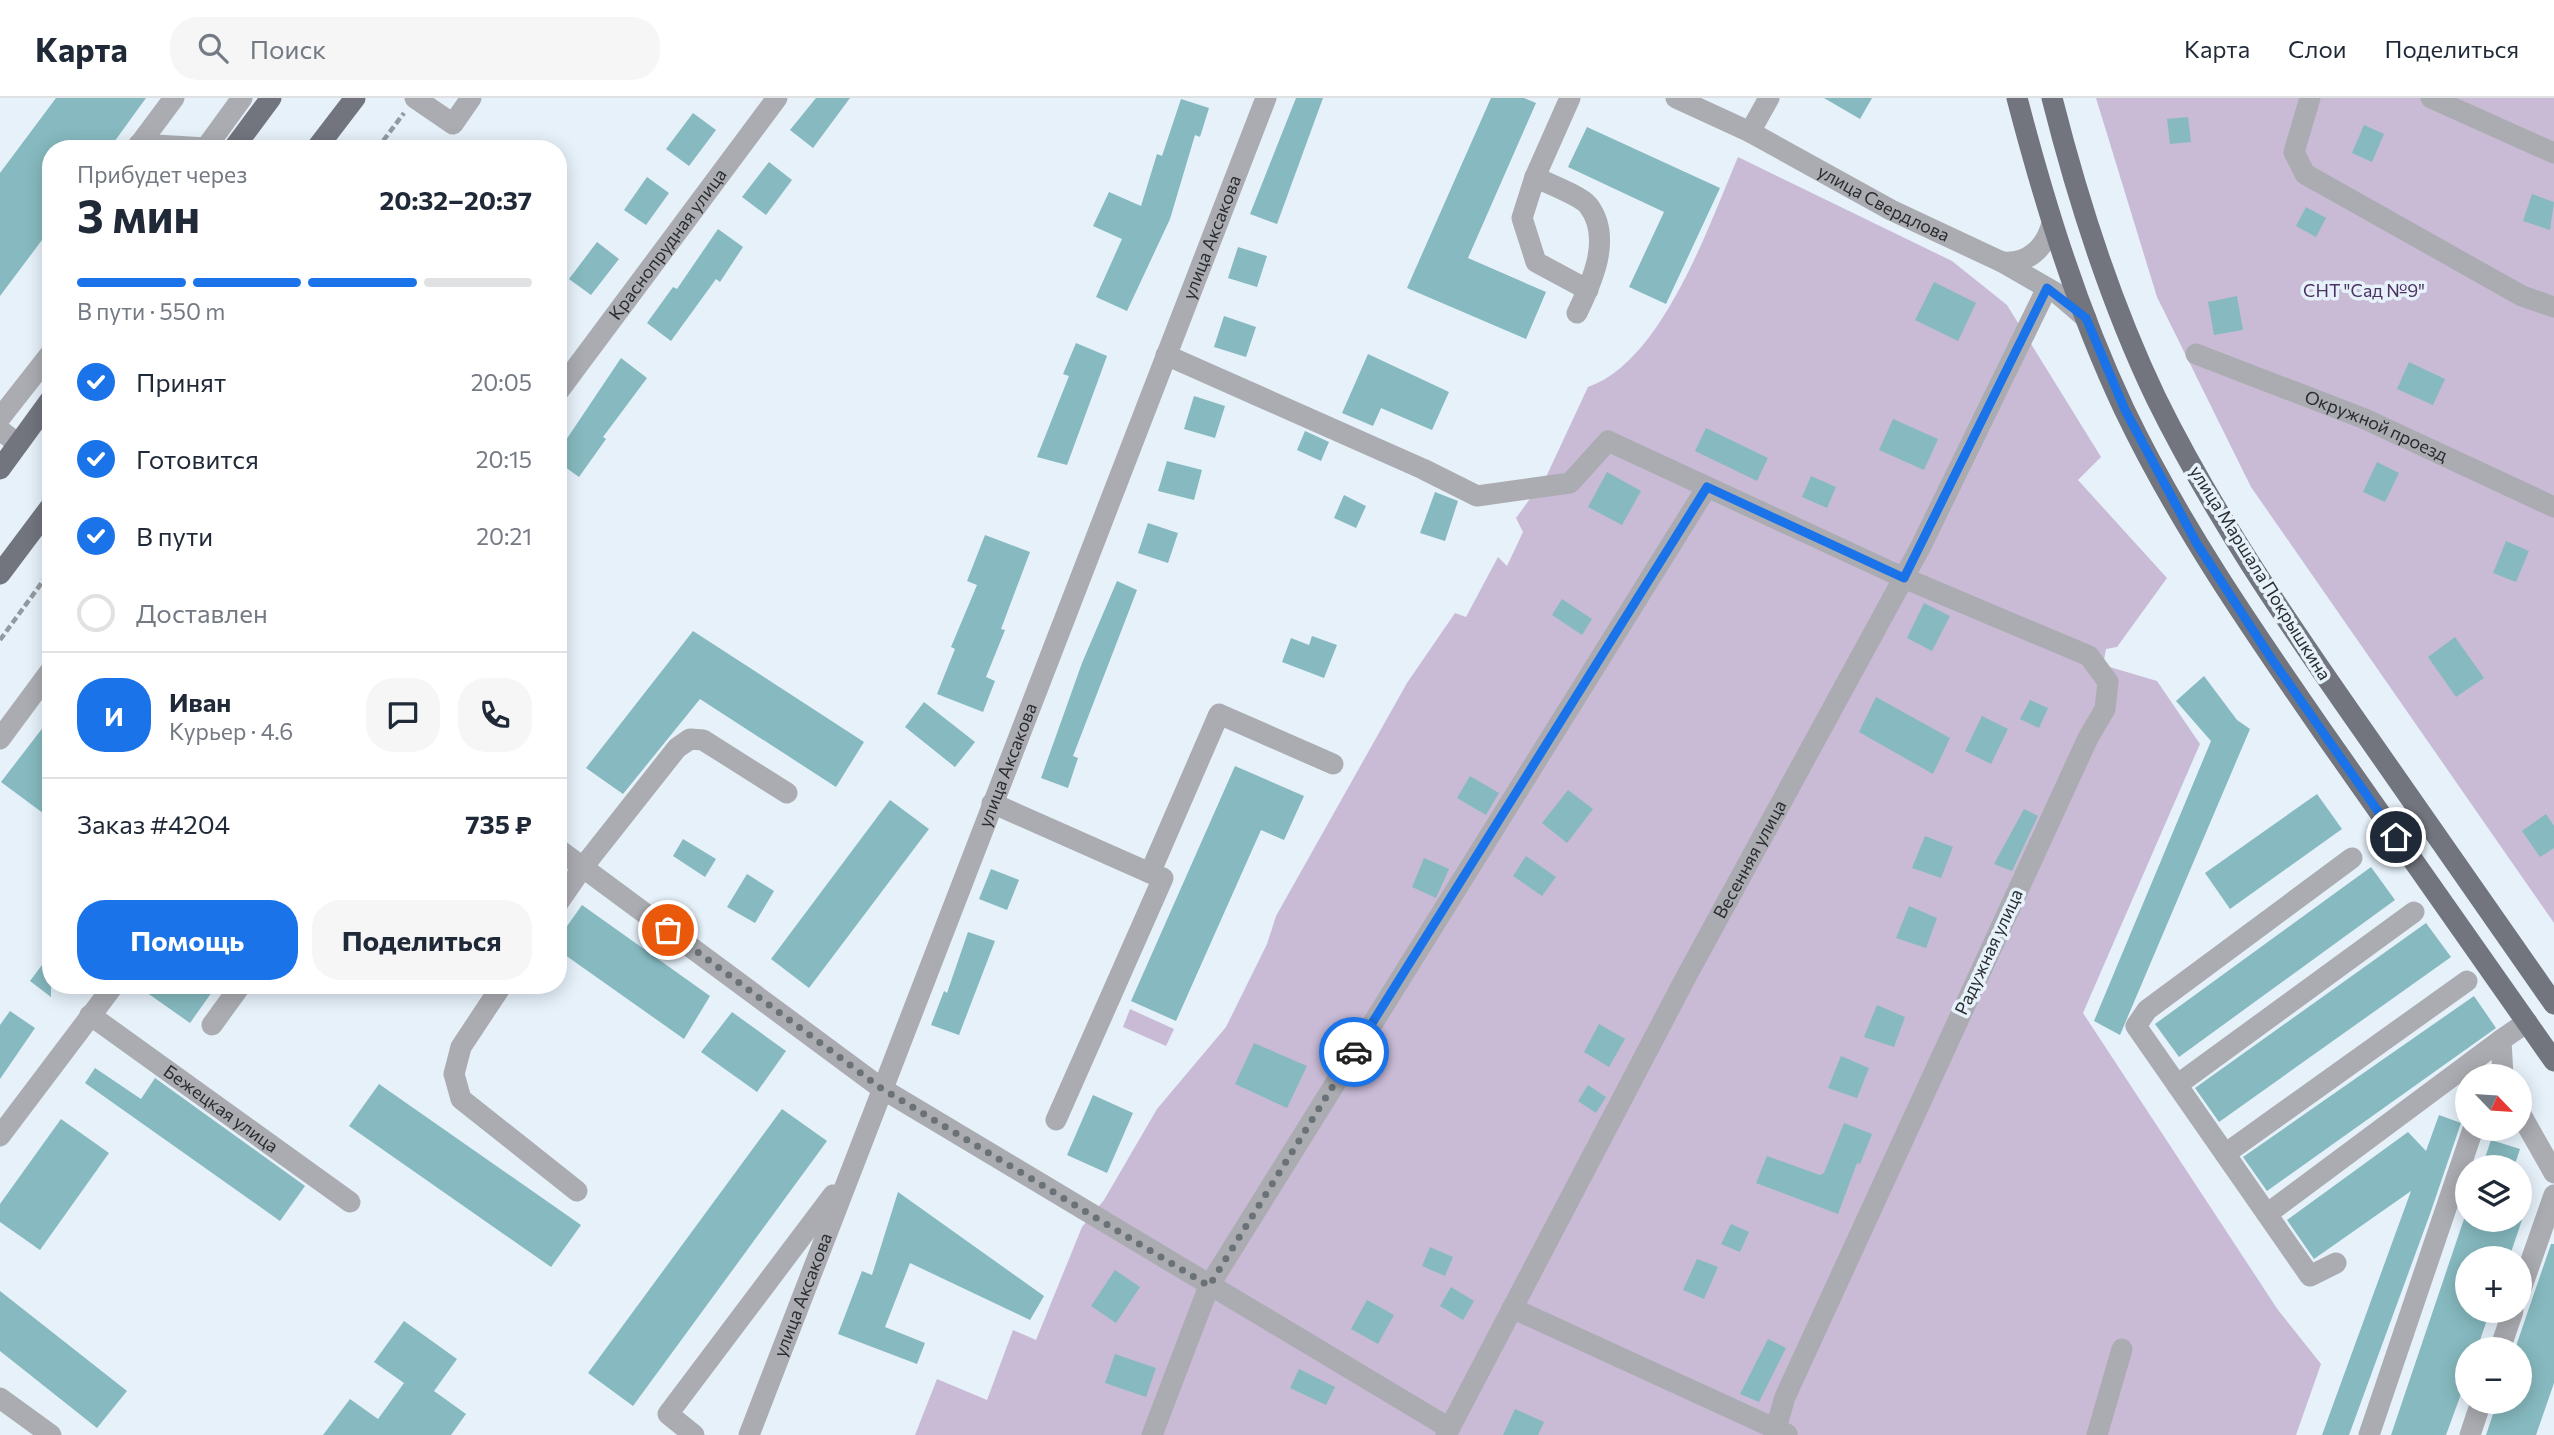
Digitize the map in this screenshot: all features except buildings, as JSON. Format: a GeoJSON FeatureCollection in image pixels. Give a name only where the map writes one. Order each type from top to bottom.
{"type":"FeatureCollection","features":[{"type":"Feature","properties":{"kind":"main road"},"geometry":{"type":"LineString","coordinates":[[240,140],[271,98]]}},
{"type":"Feature","properties":{"kind":"main road"},"geometry":{"type":"LineString","coordinates":[[323,140],[355,98]]}},
{"type":"Feature","properties":{"kind":"main road","name":"улица Маршала Покрышкина"},"geometry":{"type":"LineString","coordinates":[[2017,98],[2052,223],[2086,318],[2136,432],[2206,558],[2271,658],[2554,1061]]}},
{"type":"Feature","properties":{"kind":"main road","name":"улица Маршала Покрышкина"},"geometry":{"type":"LineString","coordinates":[[2052,98],[2086,219],[2120,313],[2155,396],[2203,487],[2299,638],[2554,1004]]}},
{"type":"Feature","properties":{"kind":"main road"},"geometry":{"type":"LineString","coordinates":[[0,470],[42,411]]}},
{"type":"Feature","properties":{"kind":"main road"},"geometry":{"type":"LineString","coordinates":[[0,573],[42,518]]}},
{"type":"Feature","properties":{"kind":"street"},"geometry":{"type":"LineString","coordinates":[[142,140],[174,98]]}},
{"type":"Feature","properties":{"kind":"street"},"geometry":{"type":"LineString","coordinates":[[212,140],[242,98]]}},
{"type":"Feature","properties":{"kind":"street"},"geometry":{"type":"LineString","coordinates":[[411,103],[453,124],[471,98]]}},
{"type":"Feature","properties":{"kind":"street","name":"Краснопрудная улица"},"geometry":{"type":"LineString","coordinates":[[567,380],[777,98]]}},
{"type":"Feature","properties":{"kind":"street","name":"улица Аксакова"},"geometry":{"type":"LineString","coordinates":[[749,1435],[1266,98]]}},
{"type":"Feature","properties":{"kind":"street"},"geometry":{"type":"LineString","coordinates":[[1570,98],[1535,177],[1522,218],[1536,262],[1588,290]]}},
{"type":"Feature","properties":{"kind":"street","name":"улица Свердлова"},"geometry":{"type":"LineString","coordinates":[[1676,98],[1749,132],[1891,210],[2002,262],[2047,288],[2086,318]]}},
{"type":"Feature","properties":{"kind":"street"},"geometry":{"type":"LineString","coordinates":[[1749,132],[1769,98]]}},
{"type":"Feature","properties":{"kind":"street"},"geometry":{"type":"LineString","coordinates":[[2311,98],[2294,152],[2305,174],[2522,296],[2554,307]]}},
{"type":"Feature","properties":{"kind":"street"},"geometry":{"type":"LineString","coordinates":[[2431,98],[2554,153]]}},
{"type":"Feature","properties":{"kind":"street"},"geometry":{"type":"LineString","coordinates":[[1535,177],[1587,204],[1599,231],[1597,262],[1577,313]]}},
{"type":"Feature","properties":{"kind":"street"},"geometry":{"type":"LineString","coordinates":[[2002,262],[2020,261],[2034,254],[2047,238],[2052,223]]}},
{"type":"Feature","properties":{"kind":"street","name":"Весенняя улица"},"geometry":{"type":"LineString","coordinates":[[1448,1432],[1692,965],[1904,578],[2047,288]]}},
{"type":"Feature","properties":{"kind":"street","name":"Окружной проезд"},"geometry":{"type":"LineString","coordinates":[[2196,354],[2365,419],[2554,507]]}},
{"type":"Feature","properties":{"kind":"street","name":"Радужная улица"},"geometry":{"type":"LineString","coordinates":[[1166,355],[1423,469],[1477,496],[1570,483],[1608,442],[1904,578],[2089,656],[2108,682],[2105,709],[2082,751],[1785,1397],[1780,1433]]}},
{"type":"Feature","properties":{"kind":"street"},"geometry":{"type":"LineString","coordinates":[[0,418],[42,365]]}},
{"type":"Feature","properties":{"kind":"street"},"geometry":{"type":"LineString","coordinates":[[0,430],[18,444]]}},
{"type":"Feature","properties":{"kind":"street"},"geometry":{"type":"LineString","coordinates":[[1152,1435],[1209,1286],[1707,487]]}},
{"type":"Feature","properties":{"kind":"street"},"geometry":{"type":"LineString","coordinates":[[0,738],[42,682]]}},
{"type":"Feature","properties":{"kind":"street"},"geometry":{"type":"LineString","coordinates":[[1150,873],[1219,714],[1333,764]]}},
{"type":"Feature","properties":{"kind":"street"},"geometry":{"type":"LineString","coordinates":[[567,890],[677,748],[690,739],[703,740],[787,793]]}},
{"type":"Feature","properties":{"kind":"street"},"geometry":{"type":"LineString","coordinates":[[992,803],[1163,878],[1056,1119]]}},
{"type":"Feature","properties":{"kind":"street"},"geometry":{"type":"LineString","coordinates":[[567,855],[881,1088],[1448,1432]]}},
{"type":"Feature","properties":{"kind":"street"},"geometry":{"type":"LineString","coordinates":[[2336,1263],[2310,1276],[2136,1026],[2147,1010],[2352,858]]}},
{"type":"Feature","properties":{"kind":"street"},"geometry":{"type":"LineString","coordinates":[[2177,1085],[2414,912]]}},
{"type":"Feature","properties":{"kind":"street"},"geometry":{"type":"LineString","coordinates":[[2225,1154],[2467,981]]}},
{"type":"Feature","properties":{"kind":"street"},"geometry":{"type":"LineString","coordinates":[[0,1136],[107,994]]}},
{"type":"Feature","properties":{"kind":"street"},"geometry":{"type":"LineString","coordinates":[[212,1025],[234,994]]}},
{"type":"Feature","properties":{"kind":"street"},"geometry":{"type":"LineString","coordinates":[[496,994],[461,1047],[454,1074],[461,1099],[577,1191]]}},
{"type":"Feature","properties":{"kind":"street","name":"Бежецкая улица"},"geometry":{"type":"LineString","coordinates":[[90,1015],[350,1202]]}},
{"type":"Feature","properties":{"kind":"street"},"geometry":{"type":"LineString","coordinates":[[2267,1214],[2527,1022]]}},
{"type":"Feature","properties":{"kind":"street"},"geometry":{"type":"LineString","coordinates":[[2501,1040],[2502,1064]]}},
{"type":"Feature","properties":{"kind":"street"},"geometry":{"type":"LineString","coordinates":[[2532,1135],[2554,1174]]}},
{"type":"Feature","properties":{"kind":"street"},"geometry":{"type":"LineString","coordinates":[[2370,1435],[2469,1141]]}},
{"type":"Feature","properties":{"kind":"street"},"geometry":{"type":"LineString","coordinates":[[694,1435],[668,1414],[849,1173]]}},
{"type":"Feature","properties":{"kind":"street"},"geometry":{"type":"LineString","coordinates":[[2532,1258],[2554,1195]]}},
{"type":"Feature","properties":{"kind":"street"},"geometry":{"type":"LineString","coordinates":[[1512,1308],[1780,1433]]}},
{"type":"Feature","properties":{"kind":"street"},"geometry":{"type":"LineString","coordinates":[[2097,1435],[2122,1349]]}},
{"type":"Feature","properties":{"kind":"street"},"geometry":{"type":"LineString","coordinates":[[0,1398],[51,1435]]}},
{"type":"Feature","properties":{"kind":"street"},"geometry":{"type":"LineString","coordinates":[[2470,1435],[2478,1414]]}},
{"type":"Feature","properties":{"kind":"path"},"geometry":{"type":"LineString","coordinates":[[384,140],[411,103]]}},
{"type":"Feature","properties":{"kind":"path"},"geometry":{"type":"LineString","coordinates":[[0,640],[42,582]]}},
{"type":"Feature","properties":{"kind":"green space","name":"СНТ \"Сад №9\""},"geometry":{"type":"Polygon","coordinates":[[[2096,98],[2554,98],[2554,923],[2251,487],[2157,297],[2096,98]]]}},
{"type":"Feature","properties":{"kind":"green space"},"geometry":{"type":"Polygon","coordinates":[[[1738,157],[1952,261],[2007,305],[2101,457],[2078,480],[2167,578],[2117,647],[2106,649],[2103,665],[2157,681],[2200,744],[2083,1013],[2278,1310],[2321,1364],[2296,1435],[915,1435],[937,1379],[987,1400],[1013,1330],[1036,1340],[1082,1227],[1104,1200],[1157,1109],[1226,1027],[1267,944],[1276,916],[1407,683],[1455,613],[1466,617],[1498,557],[1507,566],[1523,532],[1516,518],[1546,477],[1588,387],[1615,373],[1639,350],[1660,321],[1697,253],[1738,157]]]}},
{"type":"Feature","properties":{"kind":"green space"},"geometry":{"type":"Polygon","coordinates":[[[1130,1009],[1174,1029],[1166,1046],[1123,1027],[1130,1009]]]}},
{"type":"Feature","properties":{"kind":"way so far"},"geometry":{"type":"LineString","coordinates":[[668,930],[881,1088],[1209,1286],[1354,1052]]}},
{"type":"Feature","properties":{"kind":"route"},"geometry":{"type":"LineString","coordinates":[[1354,1052],[1707,487],[1904,578],[2047,288],[2065,299],[2086,318],[2125,410],[2197,544],[2271,658],[2396,837]]}}]}
